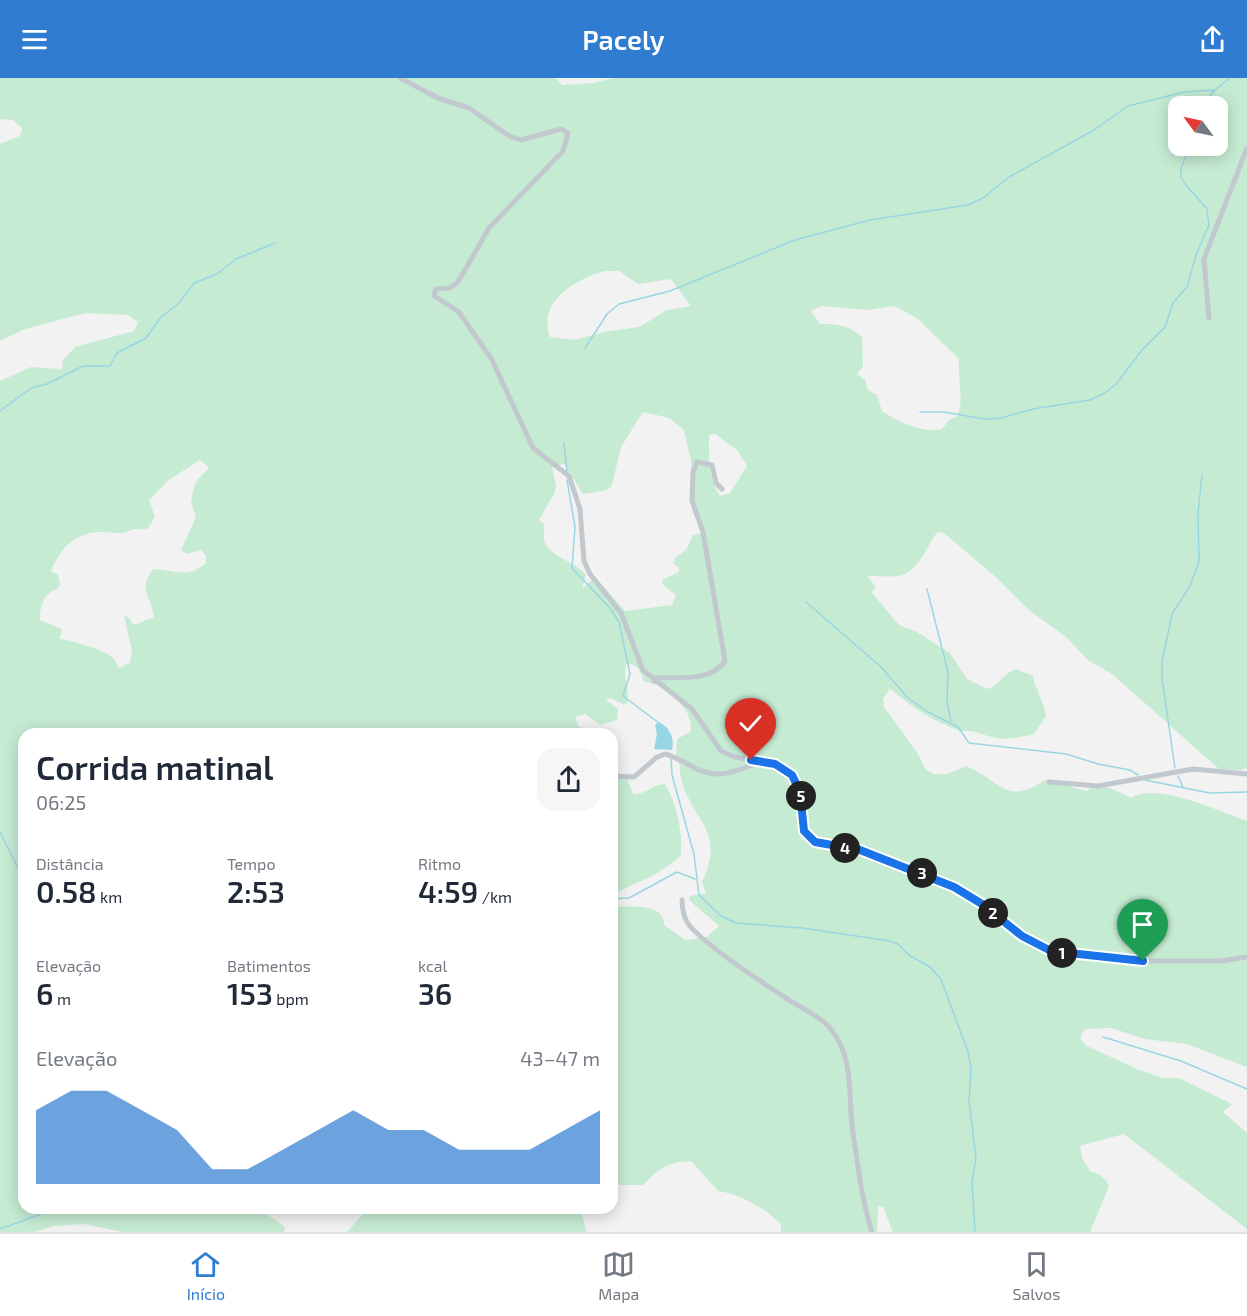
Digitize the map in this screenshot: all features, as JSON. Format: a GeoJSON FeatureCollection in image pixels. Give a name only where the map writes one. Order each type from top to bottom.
{"type":"FeatureCollection","features":[{"type":"Feature","properties":{"kind":"street"},"geometry":{"type":"LineString","coordinates":[[400,78],[438,98],[468,108],[515,138],[533,138],[561,129],[568,133],[563,151],[489,228],[458,282],[450,288],[436,289],[434,296],[459,312],[492,360],[533,448],[569,476],[580,509],[584,561],[590,574],[621,613],[636,656],[654,681],[692,709],[721,751],[735,758],[782,767],[792,775],[800,792],[804,831],[815,842],[860,850],[954,887],[982,904],[1022,936],[1046,949],[1059,953],[1091,954],[1143,961],[1232,961],[1247,957]]}},
{"type":"Feature","properties":{"kind":"street"},"geometry":{"type":"LineString","coordinates":[[1209,318],[1204,259],[1247,148]]}},
{"type":"Feature","properties":{"kind":"street"},"geometry":{"type":"LineString","coordinates":[[654,681],[656,678],[708,674],[718,670],[725,661],[702,532],[692,501],[693,472],[697,462],[712,465],[716,483],[722,489]]}},
{"type":"Feature","properties":{"kind":"street"},"geometry":{"type":"LineString","coordinates":[[618,776],[634,777],[657,757],[665,754],[703,773],[715,776],[725,775],[761,762]]}},
{"type":"Feature","properties":{"kind":"street"},"geometry":{"type":"LineString","coordinates":[[1049,782],[1098,786],[1193,769],[1247,774]]}},
{"type":"Feature","properties":{"kind":"street"},"geometry":{"type":"LineString","coordinates":[[682,900],[682,912],[699,935],[764,985],[821,1020],[835,1035],[849,1068],[852,1131],[865,1208],[872,1232]]}},
{"type":"Feature","properties":{"kind":"green space"},"geometry":{"type":"Polygon","coordinates":[[[0,78],[556,78],[562,85],[594,83],[612,78],[1247,78],[1247,768],[1219,769],[1112,674],[1089,661],[1065,636],[1030,611],[997,578],[944,533],[936,534],[919,562],[907,573],[895,576],[867,576],[876,587],[871,592],[899,625],[917,632],[950,653],[967,679],[987,689],[1016,669],[1033,676],[1044,706],[1046,716],[1034,734],[998,738],[949,727],[922,713],[890,689],[883,699],[884,707],[918,754],[925,769],[934,774],[947,774],[966,766],[1012,791],[1032,788],[1045,780],[1086,791],[1097,785],[1131,798],[1142,794],[1172,795],[1247,821],[1247,1067],[1187,1044],[1145,1039],[1111,1028],[1085,1029],[1080,1038],[1085,1045],[1139,1070],[1163,1078],[1179,1078],[1232,1104],[1223,1112],[1247,1133],[1247,1229],[1124,1134],[1080,1146],[1082,1158],[1090,1171],[1101,1176],[1109,1186],[1090,1232],[893,1232],[883,1207],[878,1206],[877,1232],[781,1232],[781,1224],[760,1207],[735,1195],[718,1191],[691,1161],[677,1162],[664,1167],[653,1174],[643,1185],[618,1185],[618,907],[652,909],[663,918],[664,925],[685,940],[707,937],[719,926],[689,900],[690,896],[706,893],[702,882],[711,854],[708,834],[683,787],[679,759],[676,755],[677,739],[690,732],[691,724],[688,715],[684,707],[669,692],[652,683],[644,682],[636,667],[626,664],[627,703],[624,705],[611,698],[606,700],[618,709],[617,720],[600,725],[585,714],[576,717],[581,728],[18,728],[18,1214],[267,1214],[285,1227],[284,1232],[122,1232],[85,1224],[53,1226],[36,1232],[0,1232],[0,381],[31,367],[62,369],[63,360],[75,347],[134,331],[138,322],[128,315],[86,313],[25,329],[0,341],[0,144],[20,136],[22,128],[13,120],[0,119],[0,78]],[[604,271],[582,280],[561,294],[549,313],[547,324],[550,337],[574,340],[604,332],[639,327],[667,310],[691,306],[671,279],[638,284],[619,271],[604,271]],[[822,306],[811,311],[820,324],[842,326],[862,337],[863,366],[857,374],[865,380],[868,390],[877,395],[882,411],[902,422],[927,430],[942,429],[948,421],[957,416],[961,396],[959,359],[918,319],[895,306],[867,310],[822,306]],[[643,412],[621,447],[612,485],[607,490],[583,494],[564,464],[552,467],[556,486],[539,520],[544,524],[544,539],[548,548],[586,575],[582,589],[595,577],[625,611],[672,605],[676,595],[663,585],[662,580],[679,572],[679,568],[673,563],[676,557],[686,550],[693,535],[703,533],[693,504],[691,461],[684,430],[669,418],[643,412]],[[715,434],[709,435],[711,475],[720,496],[730,493],[747,466],[737,450],[715,434]],[[200,460],[170,479],[149,500],[155,517],[146,529],[133,529],[120,533],[86,534],[65,547],[51,571],[58,575],[60,584],[57,589],[45,597],[40,620],[62,629],[60,639],[97,649],[111,656],[119,668],[130,663],[132,651],[124,616],[128,617],[134,625],[154,617],[145,588],[153,569],[187,572],[194,571],[206,563],[206,556],[201,550],[187,554],[181,550],[196,517],[191,502],[194,487],[198,479],[209,468],[200,460]]]}},
{"type":"Feature","properties":{"kind":"green space"},"geometry":{"type":"Polygon","coordinates":[[[618,779],[627,779],[633,794],[665,784],[676,809],[680,828],[681,855],[666,868],[618,891],[618,779]]]}},
{"type":"Feature","properties":{"kind":"green space"},"geometry":{"type":"Polygon","coordinates":[[[363,1214],[582,1214],[586,1232],[347,1232],[363,1214]]]}},
{"type":"Feature","properties":{"kind":"water"},"geometry":{"type":"Polygon","coordinates":[[[659,722],[671,734],[672,750],[654,749],[657,734],[655,725],[659,722]]]}},
{"type":"Feature","properties":{"kind":"waterway"},"geometry":{"type":"LineString","coordinates":[[1210,96],[1230,78]]}},
{"type":"Feature","properties":{"kind":"waterway"},"geometry":{"type":"LineString","coordinates":[[585,348],[607,314],[619,304],[670,291],[795,240],[870,220],[968,205],[983,198],[1009,177],[1094,130],[1128,106],[1184,92],[1215,90]]}},
{"type":"Feature","properties":{"kind":"waterway"},"geometry":{"type":"LineString","coordinates":[[920,412],[944,412],[985,419],[1001,418],[1033,409],[1090,400],[1105,393],[1117,383],[1142,350],[1165,327],[1173,303],[1187,287],[1196,255],[1209,225],[1207,209],[1181,177],[1181,168],[1186,156]]}},
{"type":"Feature","properties":{"kind":"waterway"},"geometry":{"type":"LineString","coordinates":[[0,411],[31,388],[47,384],[83,366],[110,366],[117,353],[146,338],[160,318],[179,303],[194,283],[217,274],[236,259],[275,243]]}},
{"type":"Feature","properties":{"kind":"waterway"},"geometry":{"type":"LineString","coordinates":[[564,443],[567,471]]}},
{"type":"Feature","properties":{"kind":"waterway"},"geometry":{"type":"LineString","coordinates":[[1175,768],[1162,679],[1162,662],[1172,614],[1190,586],[1199,562],[1198,513],[1202,475]]}},
{"type":"Feature","properties":{"kind":"waterway"},"geometry":{"type":"LineString","coordinates":[[567,480],[575,527],[572,568],[610,608],[619,622],[630,674],[623,696],[659,723]]}},
{"type":"Feature","properties":{"kind":"waterway"},"geometry":{"type":"LineString","coordinates":[[927,589],[948,672],[947,702],[951,721]]}},
{"type":"Feature","properties":{"kind":"waterway"},"geometry":{"type":"LineString","coordinates":[[806,602],[881,667],[908,698],[928,712],[958,727],[969,743],[1066,754],[1098,764],[1130,770],[1138,775]]}},
{"type":"Feature","properties":{"kind":"waterway"},"geometry":{"type":"LineString","coordinates":[[671,758],[672,775],[694,854],[699,895],[721,916],[736,923],[802,928],[890,941],[898,944],[909,955],[930,967],[941,979],[968,1052],[971,1068],[969,1101],[976,1158],[972,1182],[975,1232]]}},
{"type":"Feature","properties":{"kind":"waterway"},"geometry":{"type":"LineString","coordinates":[[1178,776],[1183,787]]}},
{"type":"Feature","properties":{"kind":"waterway"},"geometry":{"type":"LineString","coordinates":[[1145,780],[1210,793],[1247,792]]}},
{"type":"Feature","properties":{"kind":"waterway"},"geometry":{"type":"LineString","coordinates":[[0,832],[18,868]]}},
{"type":"Feature","properties":{"kind":"waterway"},"geometry":{"type":"LineString","coordinates":[[618,899],[629,898],[677,872],[695,879]]}},
{"type":"Feature","properties":{"kind":"waterway"},"geometry":{"type":"LineString","coordinates":[[1103,1037],[1181,1061],[1247,1089]]}},
{"type":"Feature","properties":{"kind":"waterway"},"geometry":{"type":"LineString","coordinates":[[0,1229],[41,1214]]}},
{"type":"Feature","properties":{"kind":"route"},"geometry":{"type":"LineString","coordinates":[[751,760],[775,764],[792,775],[801,796],[804,831],[815,842],[860,850],[898,863],[954,887],[982,904],[1022,936],[1051,951],[1143,961]]}}]}
